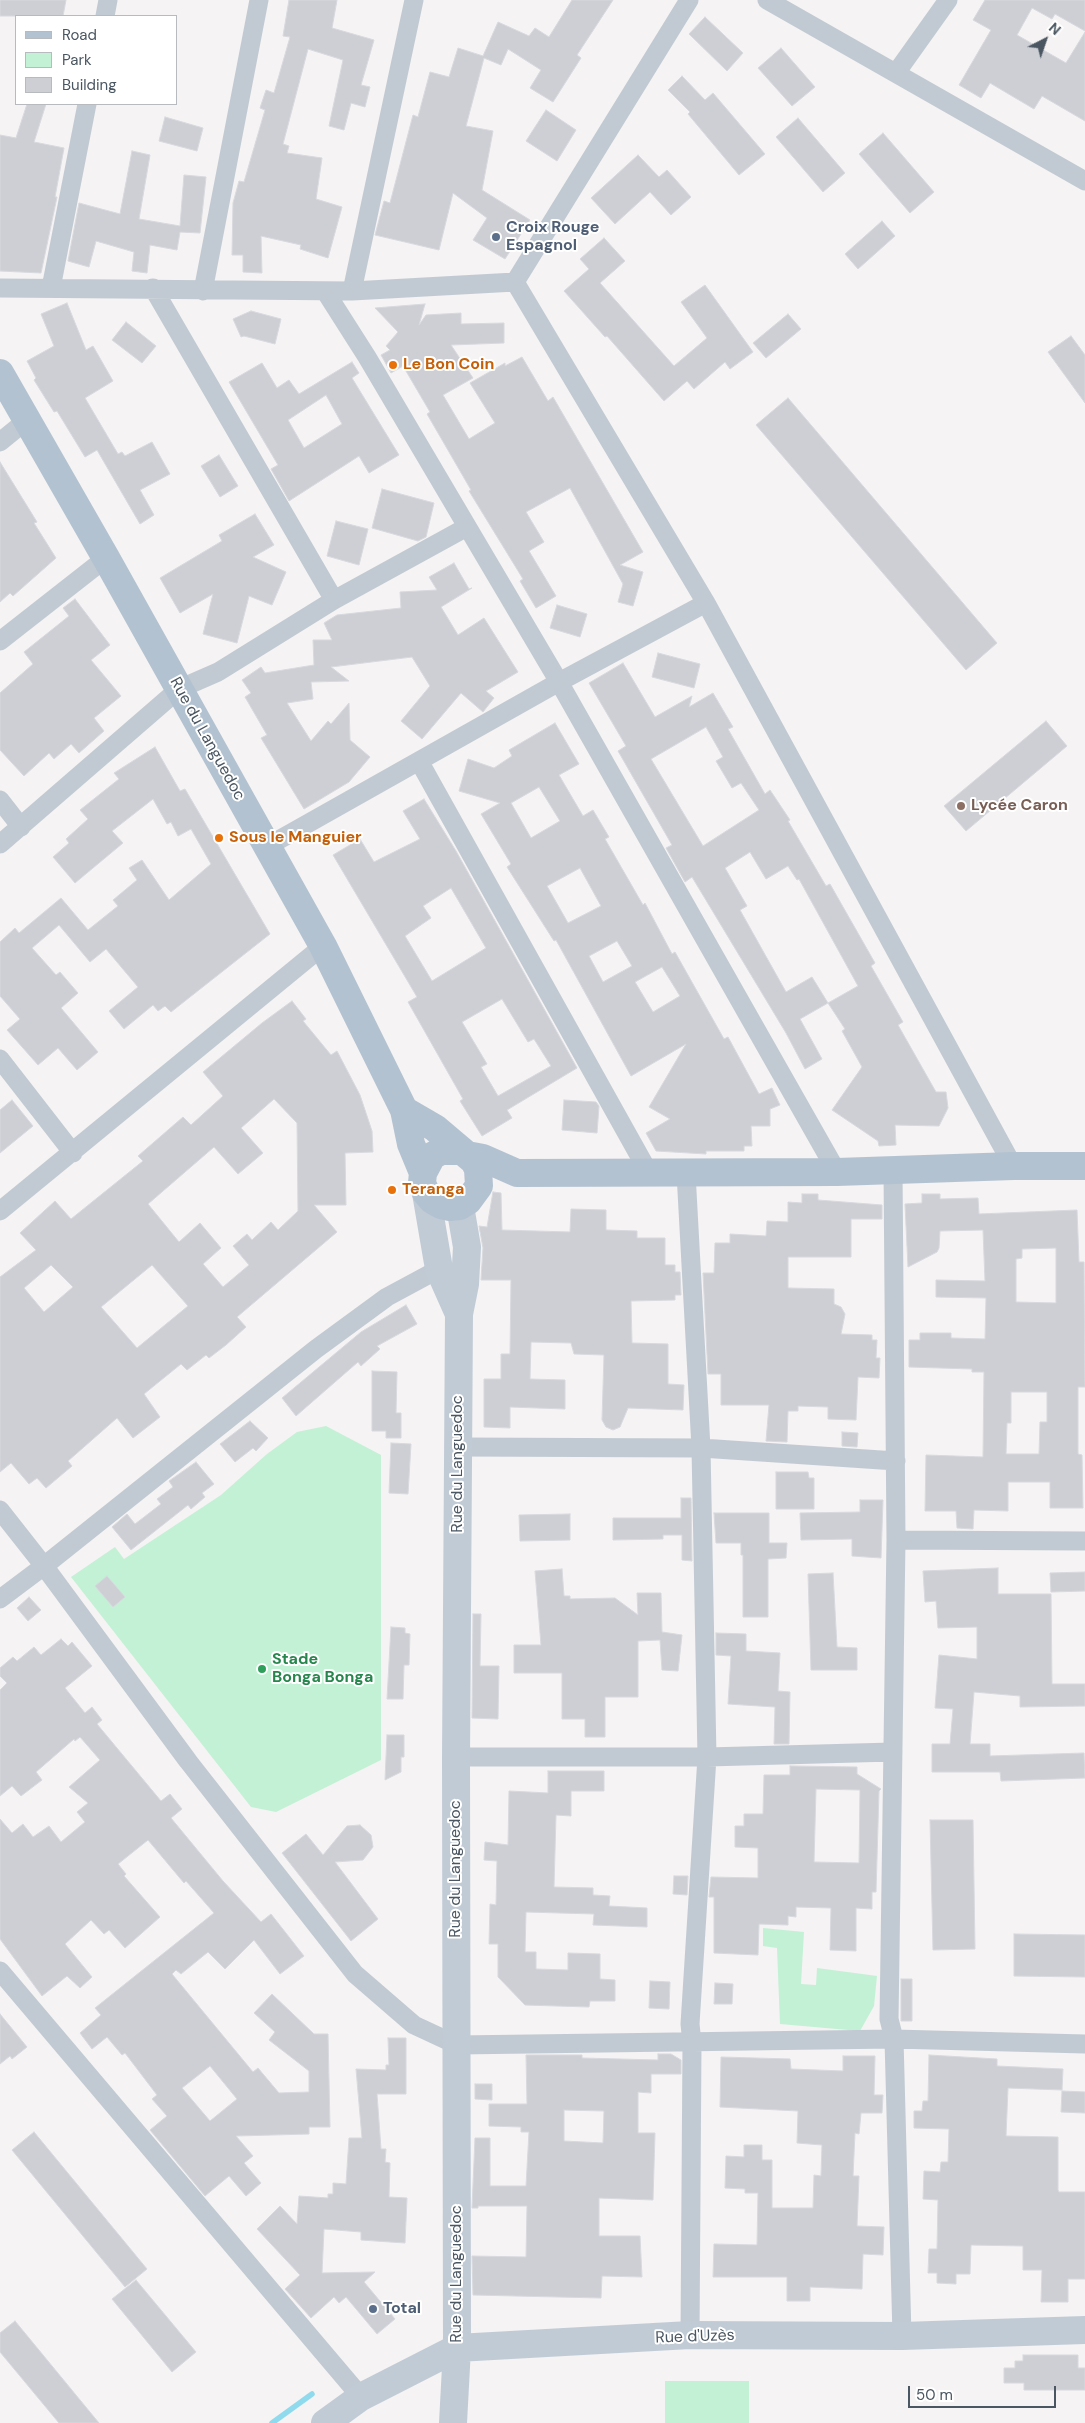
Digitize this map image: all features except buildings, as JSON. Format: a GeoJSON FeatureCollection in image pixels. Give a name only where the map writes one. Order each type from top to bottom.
{"type":"FeatureCollection","features":[{"type":"Feature","properties":{"kind":"main road","name":"Rue du Languedoc"},"geometry":{"type":"LineString","coordinates":[[0,373],[323,946],[404,1110],[411,1144],[424,1183]]}},
{"type":"Feature","properties":{"kind":"main road"},"geometry":{"type":"LineString","coordinates":[[404,1110],[435,1128],[474,1161],[480,1178],[468,1200]]}},
{"type":"Feature","properties":{"kind":"main road"},"geometry":{"type":"LineString","coordinates":[[517,1173],[468,1200],[450,1207],[432,1200],[424,1183],[432,1156],[441,1151],[464,1153],[483,1158],[517,1173],[837,1172],[1013,1166],[1085,1166]]}},
{"type":"Feature","properties":{"kind":"street"},"geometry":{"type":"LineString","coordinates":[[105,15],[108,0]]}},
{"type":"Feature","properties":{"kind":"street"},"geometry":{"type":"LineString","coordinates":[[203,291],[259,0]]}},
{"type":"Feature","properties":{"kind":"street"},"geometry":{"type":"LineString","coordinates":[[352,291],[414,0]]}},
{"type":"Feature","properties":{"kind":"street"},"geometry":{"type":"LineString","coordinates":[[515,282],[689,0]]}},
{"type":"Feature","properties":{"kind":"street"},"geometry":{"type":"LineString","coordinates":[[767,0],[1085,181]]}},
{"type":"Feature","properties":{"kind":"street"},"geometry":{"type":"LineString","coordinates":[[896,73],[948,0]]}},
{"type":"Feature","properties":{"kind":"street"},"geometry":{"type":"LineString","coordinates":[[51,288],[87,105]]}},
{"type":"Feature","properties":{"kind":"street"},"geometry":{"type":"LineString","coordinates":[[0,288],[352,291],[515,282]]}},
{"type":"Feature","properties":{"kind":"street"},"geometry":{"type":"LineString","coordinates":[[515,282],[706,603],[1013,1166]]}},
{"type":"Feature","properties":{"kind":"street"},"geometry":{"type":"LineString","coordinates":[[153,288],[334,600]]}},
{"type":"Feature","properties":{"kind":"street"},"geometry":{"type":"LineString","coordinates":[[325,290],[559,682],[837,1172]]}},
{"type":"Feature","properties":{"kind":"street"},"geometry":{"type":"LineString","coordinates":[[0,442],[27,420]]}},
{"type":"Feature","properties":{"kind":"street"},"geometry":{"type":"LineString","coordinates":[[0,844],[179,689],[218,672],[334,600],[468,527]]}},
{"type":"Feature","properties":{"kind":"street"},"geometry":{"type":"LineString","coordinates":[[0,641],[106,558]]}},
{"type":"Feature","properties":{"kind":"street"},"geometry":{"type":"LineString","coordinates":[[268,846],[559,682],[706,603]]}},
{"type":"Feature","properties":{"kind":"street"},"geometry":{"type":"LineString","coordinates":[[419,761],[649,1172]]}},
{"type":"Feature","properties":{"kind":"street"},"geometry":{"type":"LineString","coordinates":[[0,800],[21,827]]}},
{"type":"Feature","properties":{"kind":"street"},"geometry":{"type":"LineString","coordinates":[[0,1211],[74,1153],[323,946]]}},
{"type":"Feature","properties":{"kind":"street"},"geometry":{"type":"LineString","coordinates":[[0,1059],[74,1153]]}},
{"type":"Feature","properties":{"kind":"street"},"geometry":{"type":"LineString","coordinates":[[893,1170],[896,1540],[889,2019],[894,2039],[902,2336]]}},
{"type":"Feature","properties":{"kind":"street"},"geometry":{"type":"LineString","coordinates":[[686,1172],[702,1448],[706,1757],[690,2024],[692,2043],[690,2335]]}},
{"type":"Feature","properties":{"kind":"street"},"geometry":{"type":"LineString","coordinates":[[424,1183],[439,1269],[459,1314]]}},
{"type":"Feature","properties":{"kind":"street"},"geometry":{"type":"LineString","coordinates":[[459,1314],[466,1284],[468,1200]]}},
{"type":"Feature","properties":{"kind":"street"},"geometry":{"type":"LineString","coordinates":[[0,1599],[316,1349],[387,1297],[439,1269]]}},
{"type":"Feature","properties":{"kind":"street","name":"Rue du Languedoc"},"geometry":{"type":"LineString","coordinates":[[453,2423],[457,2348],[456,1758],[459,1314]]}},
{"type":"Feature","properties":{"kind":"street"},"geometry":{"type":"LineString","coordinates":[[459,1447],[702,1448],[896,1461]]}},
{"type":"Feature","properties":{"kind":"street"},"geometry":{"type":"LineString","coordinates":[[0,1510],[44,1566],[188,1761],[355,1974],[414,2025],[457,2044],[692,2043],[894,2039],[1085,2044]]}},
{"type":"Feature","properties":{"kind":"street"},"geometry":{"type":"LineString","coordinates":[[896,1540],[1085,1541]]}},
{"type":"Feature","properties":{"kind":"street"},"geometry":{"type":"LineString","coordinates":[[456,1758],[706,1757],[893,1752]]}},
{"type":"Feature","properties":{"kind":"street"},"geometry":{"type":"LineString","coordinates":[[3,1981],[361,2397]]}},
{"type":"Feature","properties":{"kind":"street","name":"Rue d'Uzès"},"geometry":{"type":"LineString","coordinates":[[325,2423],[361,2397],[457,2348],[690,2335],[902,2336],[1085,2330]]}},
{"type":"Feature","properties":{"kind":"green space","name":"Stade Bonga Bonga"},"geometry":{"type":"Polygon","coordinates":[[[326,1426],[381,1455],[381,1760],[276,1812],[251,1807],[71,1577],[115,1547],[124,1559],[221,1495],[267,1454],[297,1432],[326,1426]]]}},
{"type":"Feature","properties":{"kind":"green space"},"geometry":{"type":"Polygon","coordinates":[[[763,1928],[804,1932],[801,1984],[816,1985],[817,1968],[877,1976],[874,2006],[860,2031],[780,2024],[777,1948],[763,1946],[763,1928]]]}},
{"type":"Feature","properties":{"kind":"green space"},"geometry":{"type":"Polygon","coordinates":[[[665,2381],[749,2381],[749,2423],[665,2423],[665,2381]]]}},
{"type":"Feature","properties":{"kind":"waterway"},"geometry":{"type":"LineString","coordinates":[[272,2423],[312,2394]]}},
{"type":"Feature","properties":{"kind":"place","name":"Croix Rouge Espagnol"},"geometry":{"type":"Point","coordinates":[496,237]}},
{"type":"Feature","properties":{"kind":"place","name":"Le Bon Coin"},"geometry":{"type":"Point","coordinates":[393,365]}},
{"type":"Feature","properties":{"kind":"place","name":"Lycée Caron"},"geometry":{"type":"Point","coordinates":[961,806]}},
{"type":"Feature","properties":{"kind":"place","name":"Sous le Manguier"},"geometry":{"type":"Point","coordinates":[219,838]}},
{"type":"Feature","properties":{"kind":"place","name":"Teranga"},"geometry":{"type":"Point","coordinates":[392,1190]}},
{"type":"Feature","properties":{"kind":"place","name":"Stade Bonga Bonga"},"geometry":{"type":"Point","coordinates":[262,1669]}},
{"type":"Feature","properties":{"kind":"place","name":"Total"},"geometry":{"type":"Point","coordinates":[373,2309]}}]}
